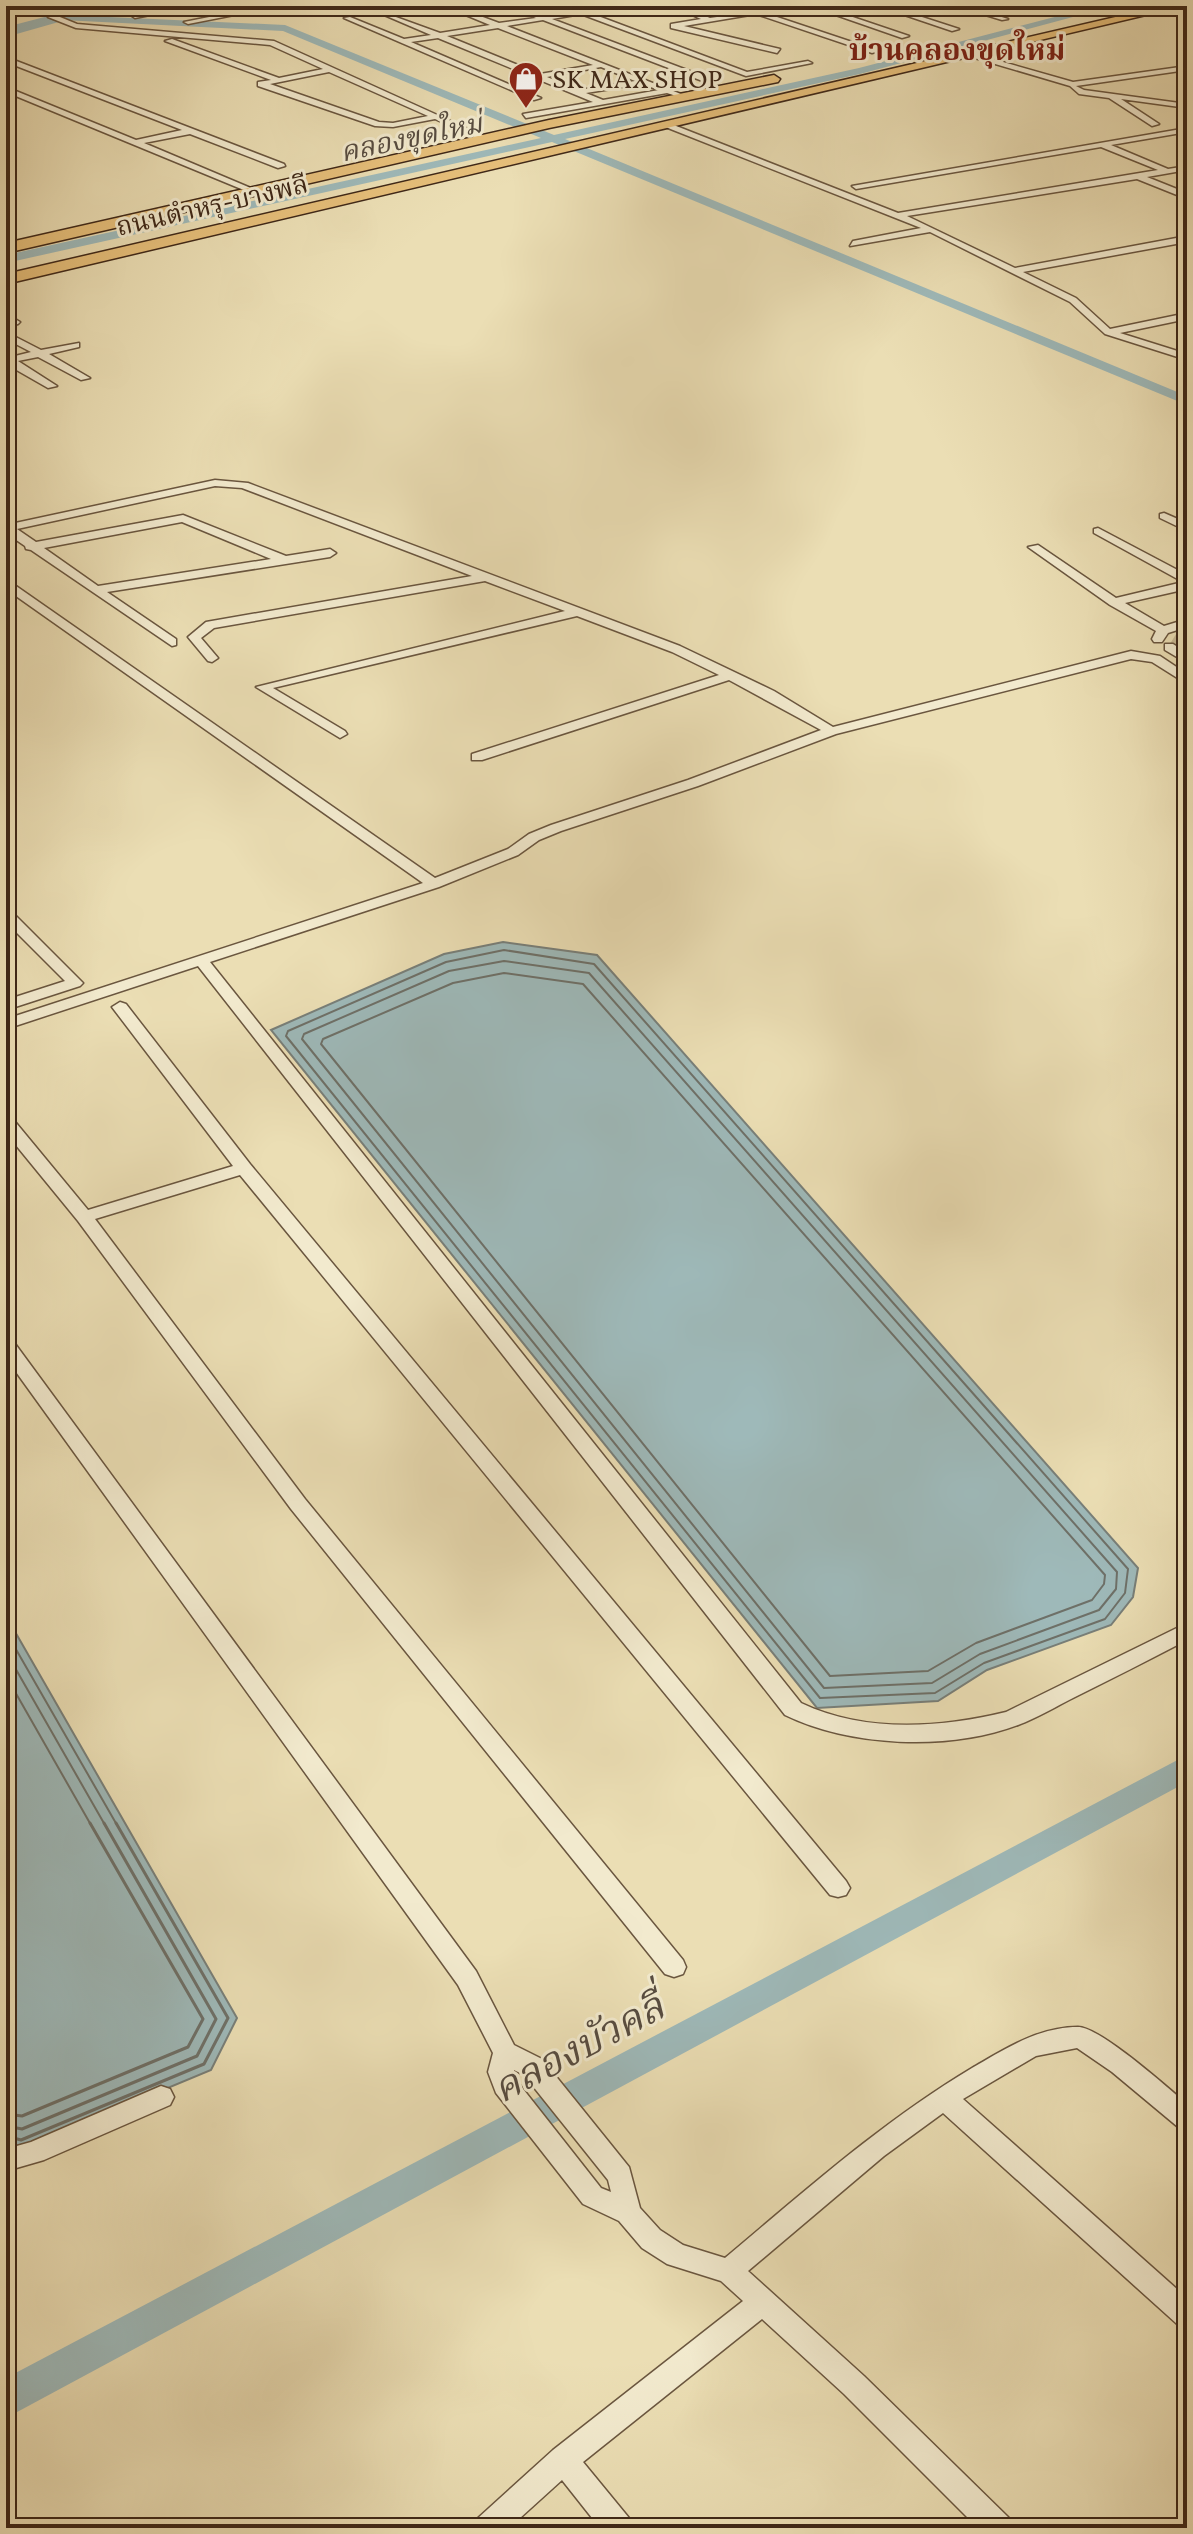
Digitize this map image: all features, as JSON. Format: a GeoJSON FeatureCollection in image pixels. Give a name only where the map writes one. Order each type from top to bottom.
{"type":"FeatureCollection","features":[{"type":"Feature","properties":{"kind":"main road"},"geometry":{"type":"LineString","coordinates":[[1039,28],[1138,6]]}},
{"type":"Feature","properties":{"kind":"main road","name":"ถนนตำหรุ-บางพลี"},"geometry":{"type":"LineString","coordinates":[[926,50],[1178,6]]}},
{"type":"Feature","properties":{"kind":"main road","name":"ถนนตำหรุ-บางพลี"},"geometry":{"type":"LineString","coordinates":[[6,279],[131,237],[213,230],[971,54],[1123,14]]}},
{"type":"Feature","properties":{"kind":"main road"},"geometry":{"type":"LineString","coordinates":[[864,62],[895,56]]}},
{"type":"Feature","properties":{"kind":"main road","name":"ถนนตำหรุ-บางพลี"},"geometry":{"type":"LineString","coordinates":[[6,248],[86,229],[165,219],[254,191],[813,67]]}},
{"type":"Feature","properties":{"kind":"main road"},"geometry":{"type":"LineString","coordinates":[[165,219],[213,230]]}},
{"type":"Feature","properties":{"kind":"main road"},"geometry":{"type":"LineString","coordinates":[[86,229],[131,237]]}},
{"type":"Feature","properties":{"kind":"street"},"geometry":{"type":"LineString","coordinates":[[62,6],[50,14],[56,21],[151,34],[256,39],[438,116],[479,139]]}},
{"type":"Feature","properties":{"kind":"street"},"geometry":{"type":"LineString","coordinates":[[135,16],[192,6]]}},
{"type":"Feature","properties":{"kind":"street"},"geometry":{"type":"LineString","coordinates":[[241,6],[253,10]]}},
{"type":"Feature","properties":{"kind":"street"},"geometry":{"type":"LineString","coordinates":[[188,22],[277,6]]}},
{"type":"Feature","properties":{"kind":"street"},"geometry":{"type":"LineString","coordinates":[[447,6],[682,96]]}},
{"type":"Feature","properties":{"kind":"street"},"geometry":{"type":"LineString","coordinates":[[512,6],[713,83]]}},
{"type":"Feature","properties":{"kind":"street"},"geometry":{"type":"LineString","coordinates":[[566,6],[749,74],[813,67]]}},
{"type":"Feature","properties":{"kind":"street"},"geometry":{"type":"LineString","coordinates":[[405,41],[586,14],[619,6]]}},
{"type":"Feature","properties":{"kind":"street"},"geometry":{"type":"LineString","coordinates":[[675,6],[709,20]]}},
{"type":"Feature","properties":{"kind":"street"},"geometry":{"type":"LineString","coordinates":[[777,51],[674,26],[791,6]]}},
{"type":"Feature","properties":{"kind":"street"},"geometry":{"type":"LineString","coordinates":[[813,6],[905,36]]}},
{"type":"Feature","properties":{"kind":"street"},"geometry":{"type":"LineString","coordinates":[[881,6],[955,29]]}},
{"type":"Feature","properties":{"kind":"street"},"geometry":{"type":"LineString","coordinates":[[959,6],[1004,19]]}},
{"type":"Feature","properties":{"kind":"street"},"geometry":{"type":"LineString","coordinates":[[1029,6],[1040,9]]}},
{"type":"Feature","properties":{"kind":"street"},"geometry":{"type":"LineString","coordinates":[[757,12],[875,51]]}},
{"type":"Feature","properties":{"kind":"street"},"geometry":{"type":"LineString","coordinates":[[384,13],[601,102]]}},
{"type":"Feature","properties":{"kind":"street"},"geometry":{"type":"LineString","coordinates":[[734,16],[756,24]]}},
{"type":"Feature","properties":{"kind":"street"},"geometry":{"type":"LineString","coordinates":[[348,18],[537,98]]}},
{"type":"Feature","properties":{"kind":"street"},"geometry":{"type":"LineString","coordinates":[[151,34],[276,79]]}},
{"type":"Feature","properties":{"kind":"street"},"geometry":{"type":"LineString","coordinates":[[657,40],[689,35]]}},
{"type":"Feature","properties":{"kind":"street"},"geometry":{"type":"LineString","coordinates":[[506,85],[727,45]]}},
{"type":"Feature","properties":{"kind":"street"},"geometry":{"type":"LineString","coordinates":[[971,54],[1073,84],[1187,68]]}},
{"type":"Feature","properties":{"kind":"street"},"geometry":{"type":"LineString","coordinates":[[747,58],[762,55]]}},
{"type":"Feature","properties":{"kind":"street"},"geometry":{"type":"LineString","coordinates":[[6,59],[281,166]]}},
{"type":"Feature","properties":{"kind":"street"},"geometry":{"type":"LineString","coordinates":[[716,63],[732,60]]}},
{"type":"Feature","properties":{"kind":"street"},"geometry":{"type":"LineString","coordinates":[[333,69],[261,84],[378,124],[438,116]]}},
{"type":"Feature","properties":{"kind":"street"},"geometry":{"type":"LineString","coordinates":[[34,78],[49,75]]}},
{"type":"Feature","properties":{"kind":"street"},"geometry":{"type":"LineString","coordinates":[[6,87],[20,81]]}},
{"type":"Feature","properties":{"kind":"street"},"geometry":{"type":"LineString","coordinates":[[578,92],[642,82]]}},
{"type":"Feature","properties":{"kind":"street"},"geometry":{"type":"LineString","coordinates":[[1073,84],[1082,92],[1187,106]]}},
{"type":"Feature","properties":{"kind":"street"},"geometry":{"type":"LineString","coordinates":[[6,87],[254,191]]}},
{"type":"Feature","properties":{"kind":"street"},"geometry":{"type":"LineString","coordinates":[[526,116],[666,91]]}},
{"type":"Feature","properties":{"kind":"street"},"geometry":{"type":"LineString","coordinates":[[1110,96],[1155,124]]}},
{"type":"Feature","properties":{"kind":"street"},"geometry":{"type":"LineString","coordinates":[[422,120],[479,139]]}},
{"type":"Feature","properties":{"kind":"street"},"geometry":{"type":"LineString","coordinates":[[672,123],[931,229],[1073,300],[1108,332],[1187,357]]}},
{"type":"Feature","properties":{"kind":"street"},"geometry":{"type":"LineString","coordinates":[[136,142],[191,131]]}},
{"type":"Feature","properties":{"kind":"street"},"geometry":{"type":"LineString","coordinates":[[856,186],[1184,132]]}},
{"type":"Feature","properties":{"kind":"street"},"geometry":{"type":"LineString","coordinates":[[1103,145],[1187,174]]}},
{"type":"Feature","properties":{"kind":"street"},"geometry":{"type":"LineString","coordinates":[[901,216],[1187,168]]}},
{"type":"Feature","properties":{"kind":"street"},"geometry":{"type":"LineString","coordinates":[[1137,176],[1187,196]]}},
{"type":"Feature","properties":{"kind":"street"},"geometry":{"type":"LineString","coordinates":[[853,244],[931,229]]}},
{"type":"Feature","properties":{"kind":"street"},"geometry":{"type":"LineString","coordinates":[[851,230],[877,240]]}},
{"type":"Feature","properties":{"kind":"street"},"geometry":{"type":"LineString","coordinates":[[1017,270],[1187,239]]}},
{"type":"Feature","properties":{"kind":"street"},"geometry":{"type":"LineString","coordinates":[[1108,332],[1187,316]]}},
{"type":"Feature","properties":{"kind":"street"},"geometry":{"type":"LineString","coordinates":[[6,335],[85,378]]}},
{"type":"Feature","properties":{"kind":"street"},"geometry":{"type":"LineString","coordinates":[[7,360],[76,345]]}},
{"type":"Feature","properties":{"kind":"street"},"geometry":{"type":"LineString","coordinates":[[7,360],[52,386]]}},
{"type":"Feature","properties":{"kind":"street"},"geometry":{"type":"LineString","coordinates":[[172,642],[30,547],[7,528],[230,482],[582,611],[731,675],[831,731]]}},
{"type":"Feature","properties":{"kind":"street"},"geometry":{"type":"LineString","coordinates":[[1164,516],[1187,528]]}},
{"type":"Feature","properties":{"kind":"street"},"geometry":{"type":"LineString","coordinates":[[30,547],[183,518],[284,560]]}},
{"type":"Feature","properties":{"kind":"street"},"geometry":{"type":"LineString","coordinates":[[1098,531],[1187,582]]}},
{"type":"Feature","properties":{"kind":"street"},"geometry":{"type":"LineString","coordinates":[[1034,547],[1114,602],[1174,636],[1187,661],[1171,669]]}},
{"type":"Feature","properties":{"kind":"street"},"geometry":{"type":"LineString","coordinates":[[94,590],[330,553]]}},
{"type":"Feature","properties":{"kind":"street"},"geometry":{"type":"LineString","coordinates":[[212,658],[194,637],[210,625],[489,577]]}},
{"type":"Feature","properties":{"kind":"street"},"geometry":{"type":"LineString","coordinates":[[1114,602],[1187,582]]}},
{"type":"Feature","properties":{"kind":"street"},"geometry":{"type":"LineString","coordinates":[[6,583],[434,884]]}},
{"type":"Feature","properties":{"kind":"street"},"geometry":{"type":"LineString","coordinates":[[340,734],[262,687],[582,611]]}},
{"type":"Feature","properties":{"kind":"street"},"geometry":{"type":"LineString","coordinates":[[6,1024],[434,884],[499,858],[556,828],[693,783],[831,731],[1131,655],[1156,659],[1187,680]]}},
{"type":"Feature","properties":{"kind":"street"},"geometry":{"type":"LineString","coordinates":[[477,757],[731,675]]}},
{"type":"Feature","properties":{"kind":"street"},"geometry":{"type":"LineString","coordinates":[[6,914],[75,983],[6,1005]]}},
{"type":"Feature","properties":{"kind":"street"},"geometry":{"type":"LineString","coordinates":[[200,959],[793,1709],[812,1721],[839,1729],[886,1732],[981,1728],[1012,1719],[1187,1631]]}},
{"type":"Feature","properties":{"kind":"street"},"geometry":{"type":"LineString","coordinates":[[120,1007],[244,1168],[838,1888]]}},
{"type":"Feature","properties":{"kind":"street"},"geometry":{"type":"LineString","coordinates":[[6,1122],[84,1217],[298,1504],[674,1967]]}},
{"type":"Feature","properties":{"kind":"street"},"geometry":{"type":"LineString","coordinates":[[84,1217],[244,1168]]}},
{"type":"Feature","properties":{"kind":"street"},"geometry":{"type":"LineString","coordinates":[[6,1345],[467,1978],[505,2053],[533,2067],[620,2175],[628,2213]]}},
{"type":"Feature","properties":{"kind":"street"},"geometry":{"type":"LineString","coordinates":[[729,2271],[875,2148],[944,2098],[1031,2046],[1080,2037],[1121,2064],[1187,2119]]}},
{"type":"Feature","properties":{"kind":"street"},"geometry":{"type":"LineString","coordinates":[[505,2053],[501,2072],[505,2085],[592,2196],[628,2213],[651,2239],[676,2255],[729,2271],[854,2385],[999,2528]]}},
{"type":"Feature","properties":{"kind":"street"},"geometry":{"type":"LineString","coordinates":[[6,2160],[35,2152],[161,2097]]}},
{"type":"Feature","properties":{"kind":"street"},"geometry":{"type":"LineString","coordinates":[[944,2098],[1187,2315]]}},
{"type":"Feature","properties":{"kind":"street"},"geometry":{"type":"LineString","coordinates":[[488,2528],[563,2460],[762,2302]]}},
{"type":"Feature","properties":{"kind":"street"},"geometry":{"type":"LineString","coordinates":[[563,2460],[619,2528]]}},
{"type":"Feature","properties":{"kind":"water"},"geometry":{"type":"Polygon","coordinates":[[[503,942],[597,955],[1138,1568],[1133,1597],[1111,1625],[987,1670],[938,1701],[817,1708],[271,1030],[444,954],[503,942]]]}},
{"type":"Feature","properties":{"kind":"water"},"geometry":{"type":"Polygon","coordinates":[[[6,1616],[237,2018],[211,2070],[19,2150],[6,2143],[6,1616]]]}},
{"type":"Feature","properties":{"kind":"waterway"},"geometry":{"type":"LineString","coordinates":[[6,32],[107,6]]}},
{"type":"Feature","properties":{"kind":"waterway","name":"คลองขุดใหม่"},"geometry":{"type":"LineString","coordinates":[[553,139],[860,71],[1109,6]]}},
{"type":"Feature","properties":{"kind":"waterway"},"geometry":{"type":"LineString","coordinates":[[66,18],[285,28],[553,139]]}},
{"type":"Feature","properties":{"kind":"waterway","name":"คลองขุดใหม่"},"geometry":{"type":"LineString","coordinates":[[6,259],[553,139]]}},
{"type":"Feature","properties":{"kind":"waterway"},"geometry":{"type":"LineString","coordinates":[[553,139],[1187,401]]}},
{"type":"Feature","properties":{"kind":"waterway","name":"คลองบัวคลี่"},"geometry":{"type":"LineString","coordinates":[[6,2399],[1187,1767]]}},
{"type":"Feature","properties":{"kind":"tunnel"},"geometry":{"type":"LineString","coordinates":[[1173,639],[1181,644]]}},
{"type":"Feature","properties":{"kind":"place","name":"SK MAX SHOP"},"geometry":{"type":"Point","coordinates":[526,110]}},
{"type":"Feature","properties":{"kind":"district","name":"บ้านคลองขุดใหม่"},"geometry":{"type":"Point","coordinates":[957,50]}}]}
